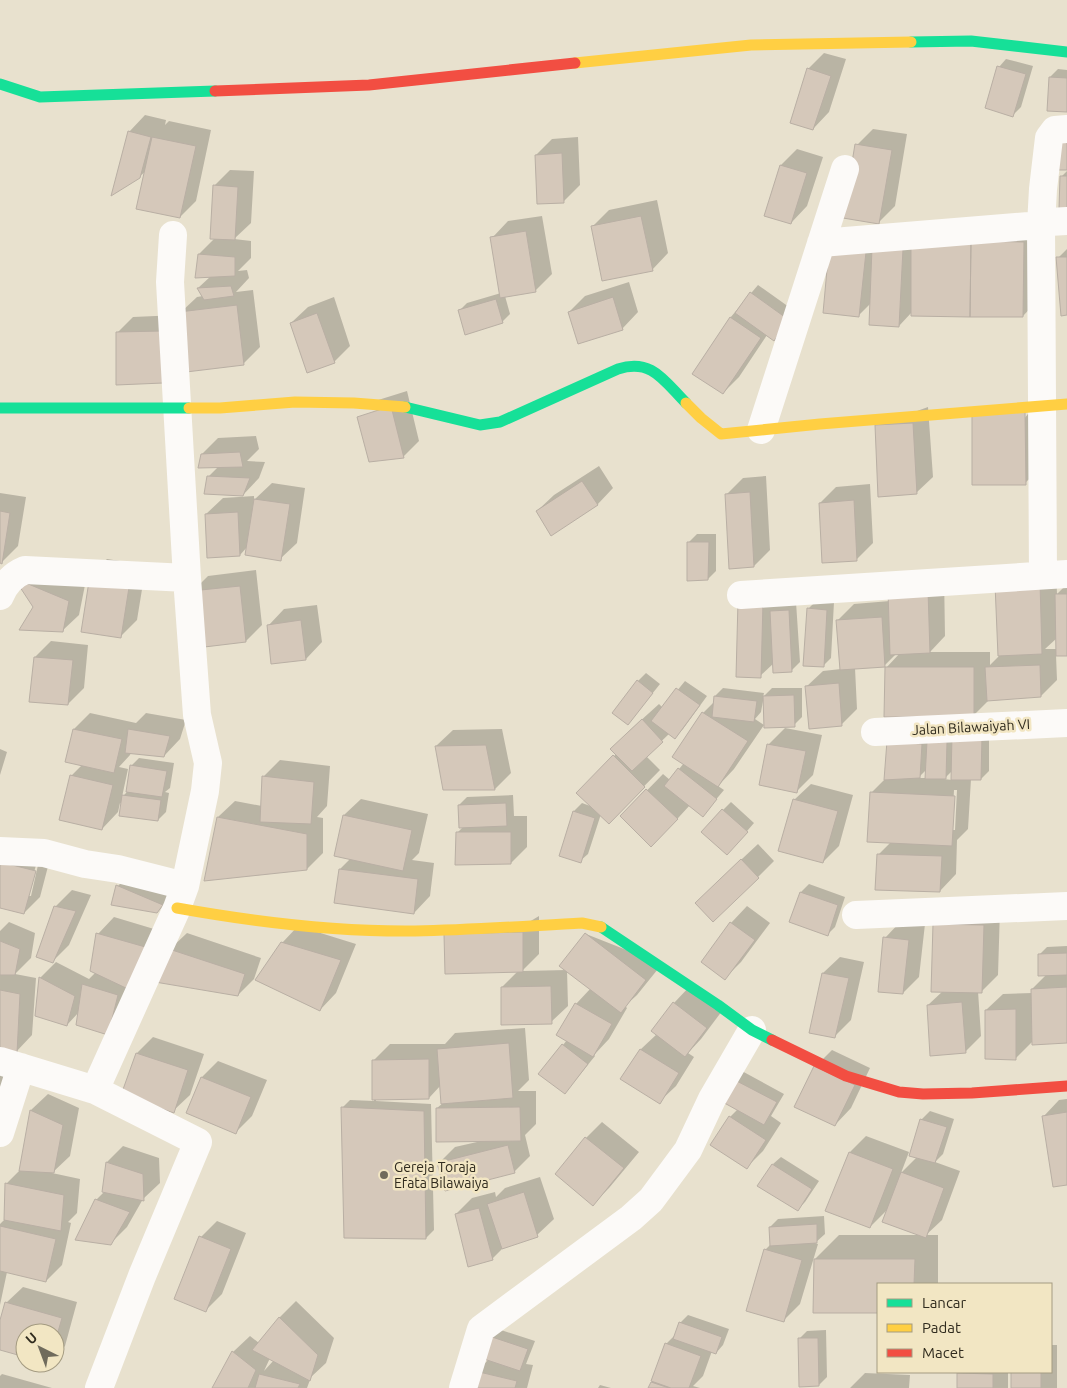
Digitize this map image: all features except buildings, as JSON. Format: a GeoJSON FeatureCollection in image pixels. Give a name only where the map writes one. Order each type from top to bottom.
{"type":"FeatureCollection","features":[{"type":"Feature","properties":{"kind":"street"},"geometry":{"type":"LineString","coordinates":[[0,84],[40,97],[369,85],[751,45],[972,41],[1067,52]]}},
{"type":"Feature","properties":{"kind":"street"},"geometry":{"type":"LineString","coordinates":[[741,595],[1055,575],[1054,223],[1042,190],[1049,138],[1055,130],[1067,129]]}},
{"type":"Feature","properties":{"kind":"street"},"geometry":{"type":"LineString","coordinates":[[760,430],[845,169]]}},
{"type":"Feature","properties":{"kind":"street"},"geometry":{"type":"LineString","coordinates":[[821,243],[1054,223]]}},
{"type":"Feature","properties":{"kind":"street"},"geometry":{"type":"LineString","coordinates":[[95,1090],[181,897],[205,791],[208,763],[197,714],[187,578],[170,282],[173,235]]}},
{"type":"Feature","properties":{"kind":"street"},"geometry":{"type":"LineString","coordinates":[[0,408],[177,409],[220,408],[295,402],[398,405],[480,425],[500,422],[618,369],[635,364],[643,365],[653,370],[701,418],[721,434],[1054,405]]}},
{"type":"Feature","properties":{"kind":"street"},"geometry":{"type":"LineString","coordinates":[[0,596],[5,585],[15,574],[25,570],[187,578]]}},
{"type":"Feature","properties":{"kind":"street","name":"Jalan Bilawaiyah VI"},"geometry":{"type":"LineString","coordinates":[[875,732],[1067,723]]}},
{"type":"Feature","properties":{"kind":"street"},"geometry":{"type":"LineString","coordinates":[[0,851],[44,853],[85,864],[118,869],[181,897],[211,914],[338,929],[415,931],[582,922],[602,927],[752,1030],[846,1076],[900,1092],[972,1093],[1067,1086]]}},
{"type":"Feature","properties":{"kind":"street"},"geometry":{"type":"LineString","coordinates":[[856,915],[1067,906]]}},
{"type":"Feature","properties":{"kind":"street"},"geometry":{"type":"LineString","coordinates":[[462,1388],[481,1329],[631,1218],[656,1194],[688,1150],[712,1100],[752,1030]]}},
{"type":"Feature","properties":{"kind":"street"},"geometry":{"type":"LineString","coordinates":[[0,1133],[11,1064],[95,1090],[198,1142],[142,1276],[99,1388]]}},
{"type":"Feature","properties":{"kind":"traffic: fast"},"geometry":{"type":"LineString","coordinates":[[911,42],[971,41],[1067,52]]}},
{"type":"Feature","properties":{"kind":"traffic: fast"},"geometry":{"type":"LineString","coordinates":[[0,84],[40,97],[215,91]]}},
{"type":"Feature","properties":{"kind":"traffic: fast"},"geometry":{"type":"LineString","coordinates":[[405,407],[480,425],[500,422],[618,369],[630,366],[649,369],[664,380],[686,403]]}},
{"type":"Feature","properties":{"kind":"traffic: fast"},"geometry":{"type":"LineString","coordinates":[[0,408],[189,408]]}},
{"type":"Feature","properties":{"kind":"traffic: fast"},"geometry":{"type":"LineString","coordinates":[[601,927],[752,1030],[772,1040]]}},
{"type":"Feature","properties":{"kind":"traffic: slow"},"geometry":{"type":"LineString","coordinates":[[575,63],[751,45],[911,42]]}},
{"type":"Feature","properties":{"kind":"traffic: slow"},"geometry":{"type":"LineString","coordinates":[[189,408],[220,408],[295,402],[354,403],[405,407]]}},
{"type":"Feature","properties":{"kind":"traffic: slow"},"geometry":{"type":"LineString","coordinates":[[686,403],[721,434],[1067,404]]}},
{"type":"Feature","properties":{"kind":"traffic: slow"},"geometry":{"type":"LineString","coordinates":[[177,908],[266,922],[355,930],[478,929],[582,923],[601,927]]}},
{"type":"Feature","properties":{"kind":"traffic: jam"},"geometry":{"type":"LineString","coordinates":[[215,91],[369,85],[575,63]]}},
{"type":"Feature","properties":{"kind":"traffic: jam"},"geometry":{"type":"LineString","coordinates":[[772,1040],[846,1076],[899,1092],[923,1094],[972,1093],[1067,1086]]}},
{"type":"Feature","properties":{"kind":"place","name":"Gereja Toraja Efata Bilawaiya"},"geometry":{"type":"Point","coordinates":[384,1175]}}]}
